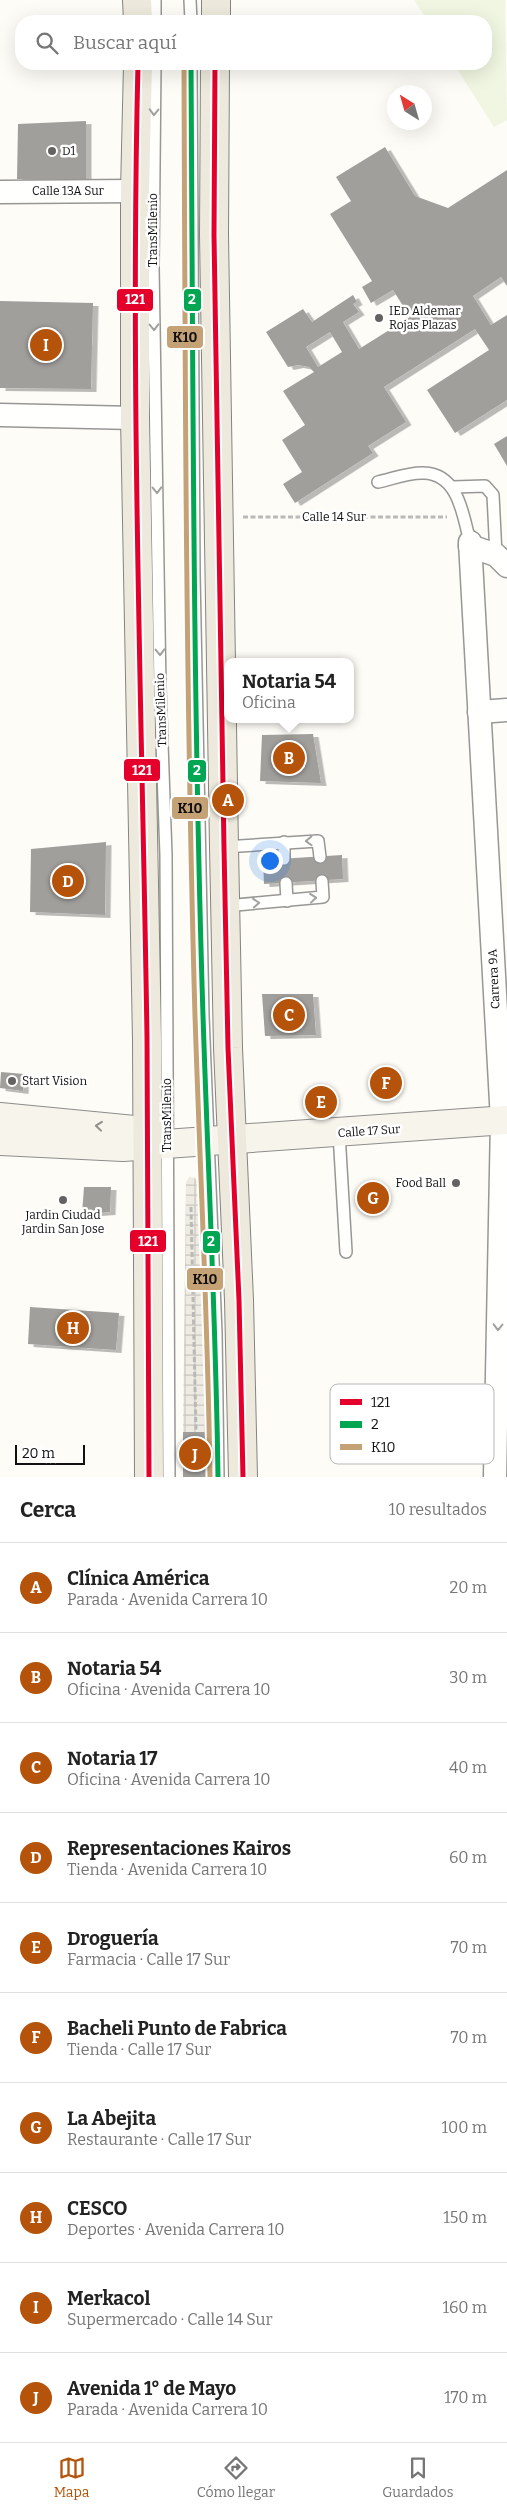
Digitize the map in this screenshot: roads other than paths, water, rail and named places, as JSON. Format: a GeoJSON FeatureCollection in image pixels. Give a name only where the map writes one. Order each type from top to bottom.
{"type":"FeatureCollection","features":[{"type":"Feature","properties":{"kind":"main road"},"geometry":{"type":"LineString","coordinates":[[137,0],[138,15]]}},
{"type":"Feature","properties":{"kind":"main road"},"geometry":{"type":"LineString","coordinates":[[216,0],[216,15]]}},
{"type":"Feature","properties":{"kind":"main road"},"geometry":{"type":"LineString","coordinates":[[138,70],[135,191],[135,418],[143,719],[158,1139],[149,1477]]}},
{"type":"Feature","properties":{"kind":"main road"},"geometry":{"type":"LineString","coordinates":[[215,70],[214,235],[217,517],[225,906],[216,1141],[239,1300],[242,1477]]}},
{"type":"Feature","properties":{"kind":"street","name":"Calle 13A Sur"},"geometry":{"type":"LineString","coordinates":[[0,192],[135,191]]}},
{"type":"Feature","properties":{"kind":"street"},"geometry":{"type":"LineString","coordinates":[[0,415],[135,418]]}},
{"type":"Feature","properties":{"kind":"street"},"geometry":{"type":"LineString","coordinates":[[470,544],[502,561]]}},
{"type":"Feature","properties":{"kind":"street","name":"Carrera 9A"},"geometry":{"type":"LineString","coordinates":[[470,544],[504,1120],[495,1477]]}},
{"type":"Feature","properties":{"kind":"street"},"geometry":{"type":"LineString","coordinates":[[480,712],[507,710]]}},
{"type":"Feature","properties":{"kind":"street","name":"Calle 17 Sur"},"geometry":{"type":"LineString","coordinates":[[0,1117],[158,1139],[216,1141],[504,1120]]}},
{"type":"Feature","properties":{"kind":"street","name":"Calle 17 Sur"},"geometry":{"type":"LineString","coordinates":[[0,1141],[123,1148],[158,1139]]}},
{"type":"Feature","properties":{"kind":"lane"},"geometry":{"type":"LineString","coordinates":[[155,0],[155,15]]}},
{"type":"Feature","properties":{"kind":"lane"},"geometry":{"type":"LineString","coordinates":[[190,0],[191,15]]}},
{"type":"Feature","properties":{"kind":"lane","name":"TransMilenio"},"geometry":{"type":"LineString","coordinates":[[155,70],[153,267],[160,688],[166,855],[158,1139],[169,1477]]}},
{"type":"Feature","properties":{"kind":"lane"},"geometry":{"type":"LineString","coordinates":[[191,70],[194,575],[203,1016],[216,1141],[218,1477]]}},
{"type":"Feature","properties":{"kind":"lane"},"geometry":{"type":"LineString","coordinates":[[378,482],[424,473],[443,478],[453,487],[470,544]]}},
{"type":"Feature","properties":{"kind":"lane"},"geometry":{"type":"LineString","coordinates":[[453,487],[485,486],[493,495],[502,561]]}},
{"type":"Feature","properties":{"kind":"lane"},"geometry":{"type":"LineString","coordinates":[[224,847],[318,840],[320,857]]}},
{"type":"Feature","properties":{"kind":"lane"},"geometry":{"type":"LineString","coordinates":[[284,842],[284,859]]}},
{"type":"Feature","properties":{"kind":"lane"},"geometry":{"type":"LineString","coordinates":[[225,906],[323,898],[322,880]]}},
{"type":"Feature","properties":{"kind":"lane"},"geometry":{"type":"LineString","coordinates":[[286,883],[287,901]]}},
{"type":"Feature","properties":{"kind":"lane"},"geometry":{"type":"LineString","coordinates":[[339,1133],[346,1252]]}},
{"type":"Feature","properties":{"kind":"place","name":"D1"},"geometry":{"type":"Point","coordinates":[52,151]}},
{"type":"Feature","properties":{"kind":"place","name":"IED Aldemar Rojas Plazas"},"geometry":{"type":"Point","coordinates":[379,318]}},
{"type":"Feature","properties":{"kind":"place","name":"Merkacol"},"geometry":{"type":"Point","coordinates":[46,345]}},
{"type":"Feature","properties":{"kind":"place","name":"Notaria 54"},"geometry":{"type":"Point","coordinates":[289,758]}},
{"type":"Feature","properties":{"kind":"place","name":"Clínica América"},"geometry":{"type":"Point","coordinates":[228,800]}},
{"type":"Feature","properties":{"kind":"place","name":"Representaciones Kairos"},"geometry":{"type":"Point","coordinates":[68,881]}},
{"type":"Feature","properties":{"kind":"place","name":"Notaria 17"},"geometry":{"type":"Point","coordinates":[289,1015]}},
{"type":"Feature","properties":{"kind":"place","name":"Start Vision"},"geometry":{"type":"Point","coordinates":[12,1081]}},
{"type":"Feature","properties":{"kind":"place","name":"Bacheli Punto de Fabrica"},"geometry":{"type":"Point","coordinates":[386,1083]}},
{"type":"Feature","properties":{"kind":"place","name":"Droguería"},"geometry":{"type":"Point","coordinates":[321,1102]}},
{"type":"Feature","properties":{"kind":"place","name":"Food Ball"},"geometry":{"type":"Point","coordinates":[456,1183]}},
{"type":"Feature","properties":{"kind":"place","name":"La Abejita"},"geometry":{"type":"Point","coordinates":[373,1198]}},
{"type":"Feature","properties":{"kind":"place","name":"Jardin Ciudad Jardin San Jose"},"geometry":{"type":"Point","coordinates":[63,1200]}},
{"type":"Feature","properties":{"kind":"place","name":"CESCO"},"geometry":{"type":"Point","coordinates":[73,1328]}},
{"type":"Feature","properties":{"kind":"place","name":"Avenida 1° de Mayo"},"geometry":{"type":"Point","coordinates":[195,1454]}}]}
